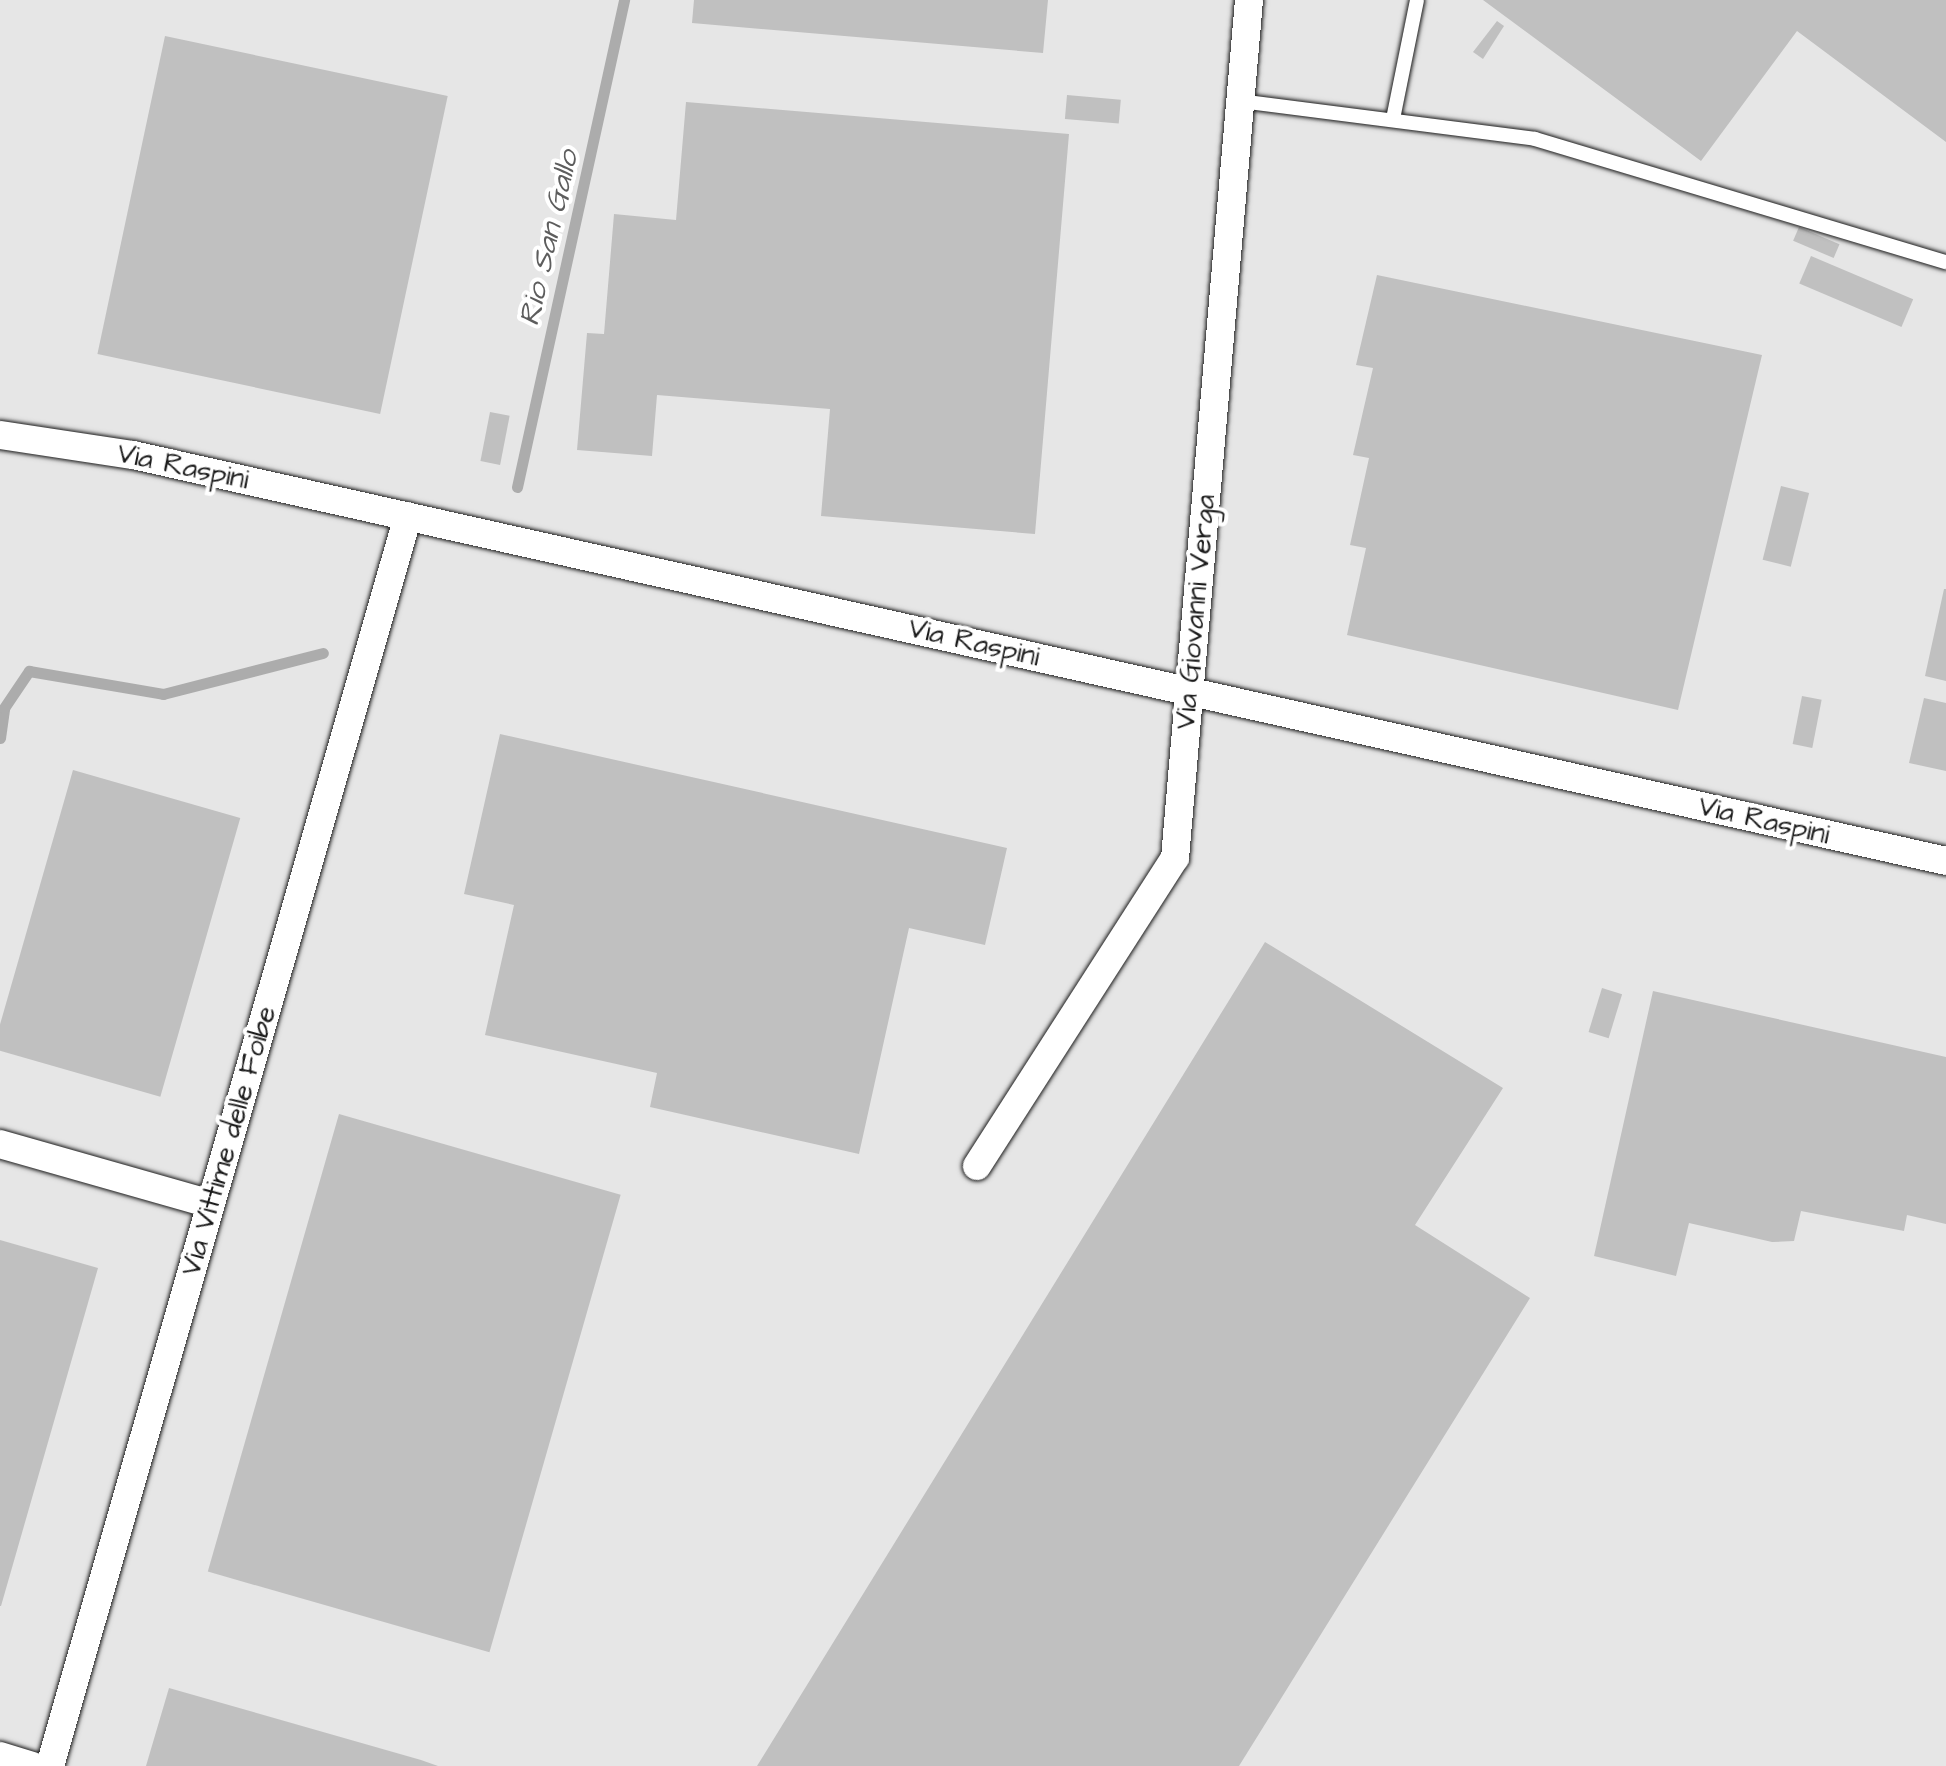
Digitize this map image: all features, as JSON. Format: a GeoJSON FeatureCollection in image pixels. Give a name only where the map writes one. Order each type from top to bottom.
{"type":"FeatureCollection","features":[{"type":"Feature","properties":{"kind":"street","name":"Via Giovanni Verga"},"geometry":{"type":"LineString","coordinates":[[977,1166],[1175,858],[1249,0]]}},
{"type":"Feature","properties":{"kind":"street","name":"Via Raspini"},"geometry":{"type":"LineString","coordinates":[[0,435],[408,516],[1946,862]]}},
{"type":"Feature","properties":{"kind":"street","name":"Via Vittime delle Foibe"},"geometry":{"type":"LineString","coordinates":[[50,1766],[408,516]]}},
{"type":"Feature","properties":{"kind":"street"},"geometry":{"type":"LineString","coordinates":[[0,1144],[211,1204]]}},
{"type":"Feature","properties":{"kind":"street"},"geometry":{"type":"LineString","coordinates":[[0,1756],[33,1766]]}},
{"type":"Feature","properties":{"kind":"lane"},"geometry":{"type":"LineString","coordinates":[[1393,120],[1416,0]]}},
{"type":"Feature","properties":{"kind":"lane"},"geometry":{"type":"LineString","coordinates":[[1240,101],[1535,139],[1946,262]]}},
{"type":"Feature","properties":{"kind":"shaded area"},"geometry":{"type":"Polygon","coordinates":[[[0,0],[1946,0],[1946,1766],[0,1766],[0,0]]]}},
{"type":"Feature","properties":{"kind":"building"},"geometry":{"type":"Polygon","coordinates":[[[694,0],[1048,0],[1043,53],[692,23],[694,0]]]}},
{"type":"Feature","properties":{"kind":"building"},"geometry":{"type":"Polygon","coordinates":[[[1483,0],[1946,0],[1946,142],[1797,31],[1701,161],[1483,0]]]}},
{"type":"Feature","properties":{"kind":"building"},"geometry":{"type":"Polygon","coordinates":[[[1497,21],[1504,26],[1483,59],[1473,52],[1497,21]]]}},
{"type":"Feature","properties":{"kind":"building"},"geometry":{"type":"Polygon","coordinates":[[[165,36],[448,96],[380,414],[97,354],[165,36]]]}},
{"type":"Feature","properties":{"kind":"building"},"geometry":{"type":"Polygon","coordinates":[[[1067,95],[1121,100],[1119,124],[1065,119],[1067,95]]]}},
{"type":"Feature","properties":{"kind":"building"},"geometry":{"type":"Polygon","coordinates":[[[686,102],[1069,134],[1035,534],[821,516],[830,409],[657,395],[652,456],[577,450],[587,333],[604,334],[614,214],[676,220],[686,102]]]}},
{"type":"Feature","properties":{"kind":"building"},"geometry":{"type":"Polygon","coordinates":[[[1799,227],[1840,244],[1834,258],[1793,241],[1799,227]]]}},
{"type":"Feature","properties":{"kind":"building"},"geometry":{"type":"Polygon","coordinates":[[[1811,256],[1913,299],[1901,327],[1799,284],[1811,256]]]}},
{"type":"Feature","properties":{"kind":"building"},"geometry":{"type":"Polygon","coordinates":[[[1377,275],[1762,355],[1678,710],[1347,635],[1366,548],[1350,545],[1369,458],[1353,455],[1373,368],[1356,365],[1377,275]]]}},
{"type":"Feature","properties":{"kind":"building"},"geometry":{"type":"Polygon","coordinates":[[[490,412],[510,416],[500,465],[480,461],[490,412]]]}},
{"type":"Feature","properties":{"kind":"building"},"geometry":{"type":"Polygon","coordinates":[[[1781,486],[1809,493],[1791,567],[1763,560],[1781,486]]]}},
{"type":"Feature","properties":{"kind":"building"},"geometry":{"type":"Polygon","coordinates":[[[1946,589],[1946,681],[1925,676],[1946,589]]]}},
{"type":"Feature","properties":{"kind":"building"},"geometry":{"type":"Polygon","coordinates":[[[1802,696],[1822,700],[1812,748],[1793,744],[1802,696]]]}},
{"type":"Feature","properties":{"kind":"building"},"geometry":{"type":"Polygon","coordinates":[[[1924,698],[1946,703],[1946,771],[1909,763],[1924,698]]]}},
{"type":"Feature","properties":{"kind":"building"},"geometry":{"type":"Polygon","coordinates":[[[500,734],[1007,848],[985,945],[909,928],[859,1154],[650,1107],[657,1073],[485,1035],[514,905],[464,894],[500,734]]]}},
{"type":"Feature","properties":{"kind":"building"},"geometry":{"type":"Polygon","coordinates":[[[73,770],[240,818],[160,1097],[0,1051],[0,1025],[73,770]]]}},
{"type":"Feature","properties":{"kind":"building"},"geometry":{"type":"Polygon","coordinates":[[[1265,942],[1503,1088],[1415,1225],[1530,1298],[1239,1766],[757,1766],[1265,942]]]}},
{"type":"Feature","properties":{"kind":"building"},"geometry":{"type":"Polygon","coordinates":[[[1602,988],[1622,994],[1609,1038],[1589,1032],[1602,988]]]}},
{"type":"Feature","properties":{"kind":"building"},"geometry":{"type":"Polygon","coordinates":[[[1653,991],[1946,1057],[1946,1224],[1907,1215],[1904,1231],[1801,1211],[1794,1241],[1772,1242],[1689,1223],[1676,1276],[1594,1256],[1653,991]]]}},
{"type":"Feature","properties":{"kind":"building"},"geometry":{"type":"Polygon","coordinates":[[[339,1114],[621,1195],[489,1652],[208,1572],[339,1114]]]}},
{"type":"Feature","properties":{"kind":"building"},"geometry":{"type":"Polygon","coordinates":[[[0,1240],[98,1268],[1,1606],[0,1606],[0,1240]]]}},
{"type":"Feature","properties":{"kind":"building"},"geometry":{"type":"Polygon","coordinates":[[[169,1688],[421,1760],[438,1766],[146,1766],[169,1688]]]}},
{"type":"Feature","properties":{"kind":"waterway","name":"Rio San Gallo"},"geometry":{"type":"LineString","coordinates":[[517,487],[624,0]]}},
{"type":"Feature","properties":{"kind":"waterway","name":"Rio San Gallo"},"geometry":{"type":"LineString","coordinates":[[0,738],[4,708],[29,671],[163,694],[323,653]]}}]}
